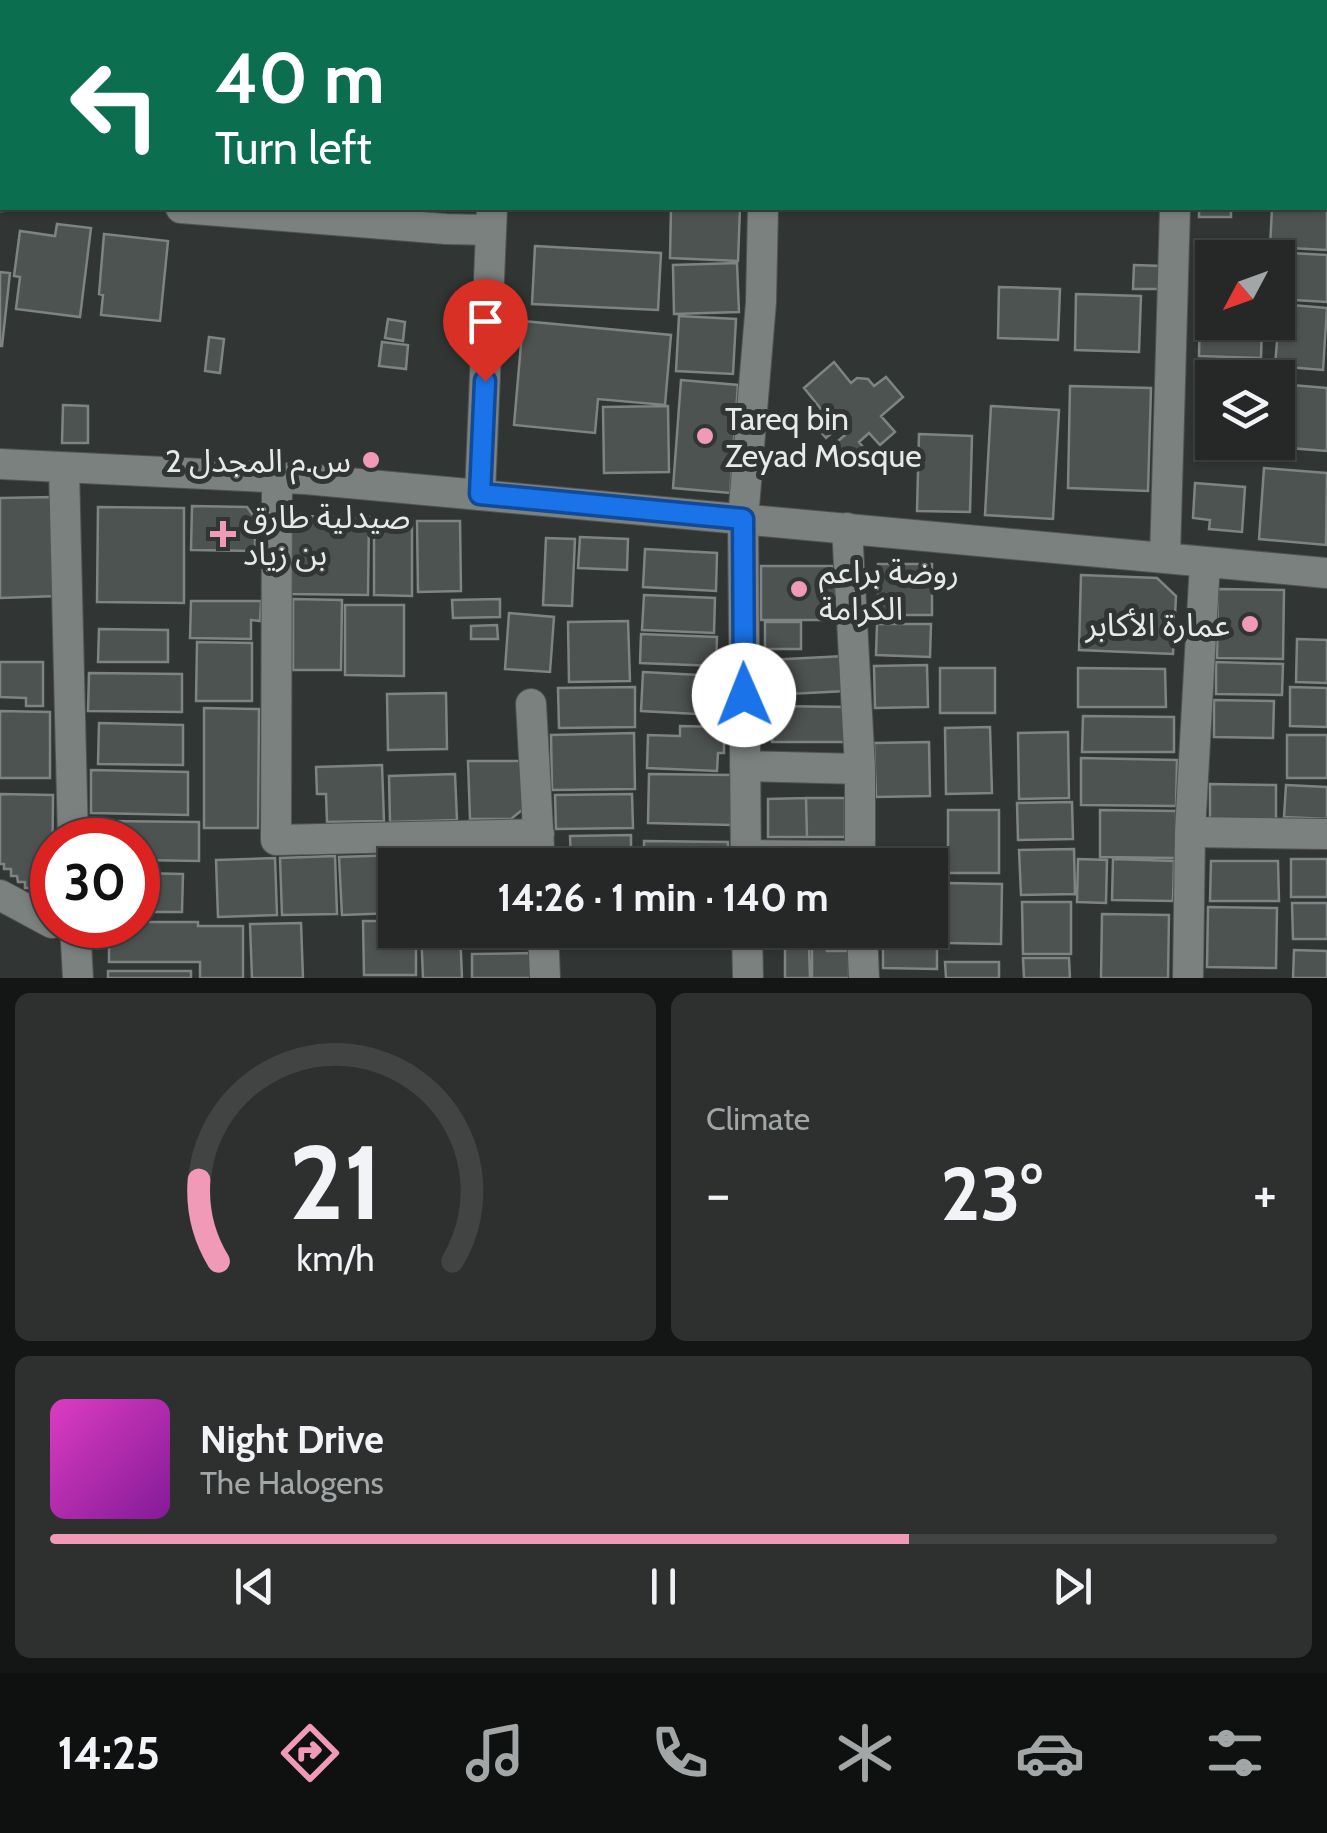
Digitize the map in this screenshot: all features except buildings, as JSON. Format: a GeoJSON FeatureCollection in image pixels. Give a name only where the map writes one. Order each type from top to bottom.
{"type":"FeatureCollection","features":[{"type":"Feature","properties":{"kind":"street"},"geometry":{"type":"LineString","coordinates":[[240,210],[446,229],[491,219],[480,494]]}},
{"type":"Feature","properties":{"kind":"street"},"geometry":{"type":"LineString","coordinates":[[746,848],[743,519],[761,302],[763,210]]}},
{"type":"Feature","properties":{"kind":"street"},"geometry":{"type":"LineString","coordinates":[[1165,558],[1174,210]]}},
{"type":"Feature","properties":{"kind":"street"},"geometry":{"type":"LineString","coordinates":[[0,464],[278,478],[480,494],[1327,573]]}},
{"type":"Feature","properties":{"kind":"street"},"geometry":{"type":"LineString","coordinates":[[64,468],[72,818]]}},
{"type":"Feature","properties":{"kind":"street"},"geometry":{"type":"LineString","coordinates":[[278,478],[276,840],[539,834]]}},
{"type":"Feature","properties":{"kind":"street"},"geometry":{"type":"LineString","coordinates":[[847,528],[860,769],[860,848]]}},
{"type":"Feature","properties":{"kind":"street"},"geometry":{"type":"LineString","coordinates":[[1188,978],[1190,832],[1204,562]]}},
{"type":"Feature","properties":{"kind":"street"},"geometry":{"type":"LineString","coordinates":[[531,704],[539,848]]}},
{"type":"Feature","properties":{"kind":"street"},"geometry":{"type":"LineString","coordinates":[[745,766],[860,769]]}},
{"type":"Feature","properties":{"kind":"street"},"geometry":{"type":"LineString","coordinates":[[1190,832],[1327,834]]}},
{"type":"Feature","properties":{"kind":"street"},"geometry":{"type":"LineString","coordinates":[[0,895],[30,910]]}},
{"type":"Feature","properties":{"kind":"street"},"geometry":{"type":"LineString","coordinates":[[70,948],[78,978]]}},
{"type":"Feature","properties":{"kind":"street"},"geometry":{"type":"LineString","coordinates":[[544,948],[545,978]]}},
{"type":"Feature","properties":{"kind":"street"},"geometry":{"type":"LineString","coordinates":[[747,948],[748,978]]}},
{"type":"Feature","properties":{"kind":"street"},"geometry":{"type":"LineString","coordinates":[[863,948],[864,978]]}},
{"type":"Feature","properties":{"kind":"place","name":"Tareq bin Zeyad Mosque"},"geometry":{"type":"Point","coordinates":[705,436]}},
{"type":"Feature","properties":{"kind":"place","name":"س.م المجدل 2"},"geometry":{"type":"Point","coordinates":[371,460]}},
{"type":"Feature","properties":{"kind":"place","name":"صيدلية طارق بن زياد"},"geometry":{"type":"Point","coordinates":[223,534]}},
{"type":"Feature","properties":{"kind":"place","name":"روضة براعم الكرامة"},"geometry":{"type":"Point","coordinates":[799,589]}},
{"type":"Feature","properties":{"kind":"place","name":"عمارة الأكابر"},"geometry":{"type":"Point","coordinates":[1250,624]}},
{"type":"Feature","properties":{"kind":"route"},"geometry":{"type":"LineString","coordinates":[[485,381],[480,494],[743,519],[744,695]]}}]}
